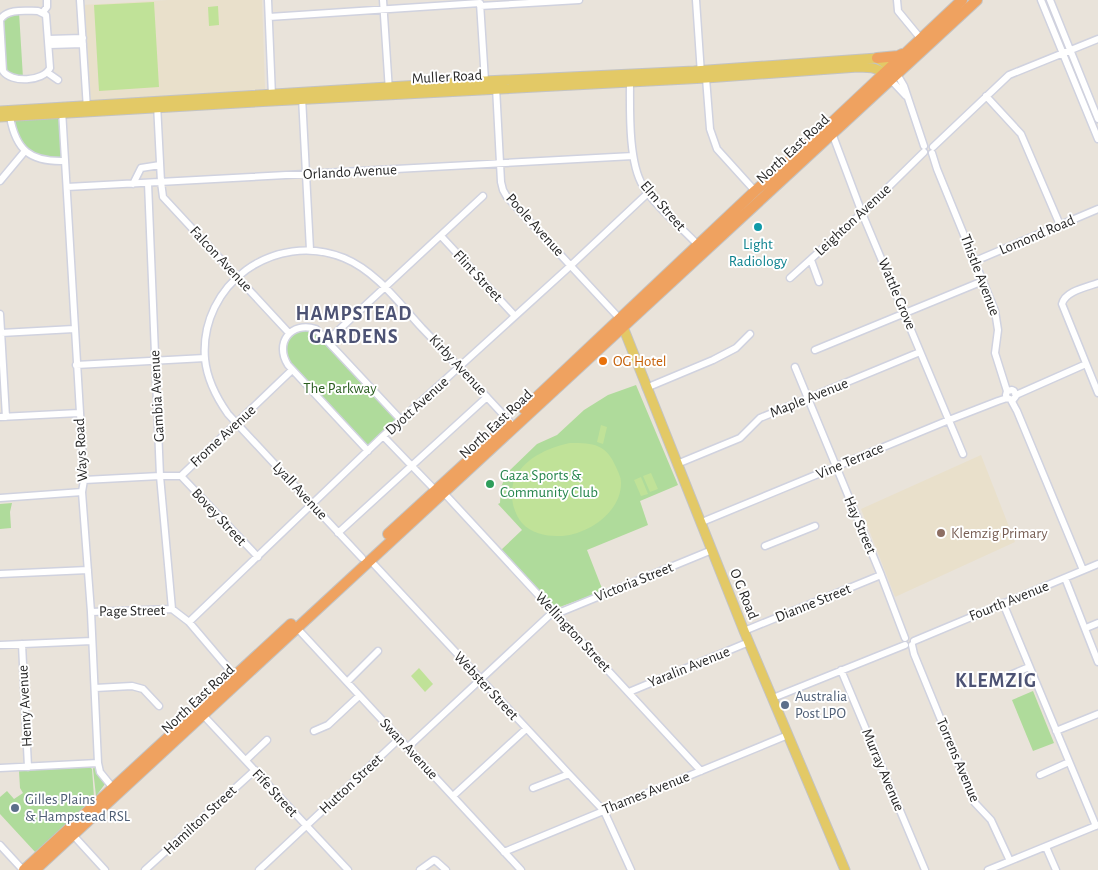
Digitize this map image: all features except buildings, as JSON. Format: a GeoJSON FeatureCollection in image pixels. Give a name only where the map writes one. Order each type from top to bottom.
{"type":"FeatureCollection","features":[{"type":"Feature","properties":{"kind":"highway","name":"North East Road"},"geometry":{"type":"LineString","coordinates":[[891,73],[906,52],[921,39],[953,4],[969,1]]}},
{"type":"Feature","properties":{"kind":"highway","name":"North East Road"},"geometry":{"type":"LineString","coordinates":[[35,870],[71,832],[115,791],[440,492],[758,194],[969,1]]}},
{"type":"Feature","properties":{"kind":"highway"},"geometry":{"type":"LineString","coordinates":[[876,58],[898,56],[906,52]]}},
{"type":"Feature","properties":{"kind":"highway","name":"North East Road"},"geometry":{"type":"LineString","coordinates":[[24,870],[71,832]]}},
{"type":"Feature","properties":{"kind":"main road","name":"Muller Road"},"geometry":{"type":"LineString","coordinates":[[0,118],[87,109],[272,97],[630,77],[702,75],[811,66],[876,58]]}},
{"type":"Feature","properties":{"kind":"main road"},"geometry":{"type":"LineString","coordinates":[[876,58],[891,73]]}},
{"type":"Feature","properties":{"kind":"main road","name":"Muller Road"},"geometry":{"type":"LineString","coordinates":[[811,66],[873,67],[891,73]]}},
{"type":"Feature","properties":{"kind":"main road","name":"Muller Road"},"geometry":{"type":"LineString","coordinates":[[389,91],[484,81],[496,84]]}},
{"type":"Feature","properties":{"kind":"main road","name":"Muller Road"},"geometry":{"type":"LineString","coordinates":[[0,111],[62,111]]}},
{"type":"Feature","properties":{"kind":"main road","name":"O G Road"},"geometry":{"type":"LineString","coordinates":[[621,323],[744,631],[845,870]]}},
{"type":"Feature","properties":{"kind":"street"},"geometry":{"type":"LineString","coordinates":[[43,12],[47,7],[46,0]]}},
{"type":"Feature","properties":{"kind":"street"},"geometry":{"type":"LineString","coordinates":[[80,0],[87,109]]}},
{"type":"Feature","properties":{"kind":"street"},"geometry":{"type":"LineString","coordinates":[[268,0],[272,97]]}},
{"type":"Feature","properties":{"kind":"street"},"geometry":{"type":"LineString","coordinates":[[383,0],[389,91]]}},
{"type":"Feature","properties":{"kind":"street"},"geometry":{"type":"LineString","coordinates":[[269,17],[480,3],[579,0]]}},
{"type":"Feature","properties":{"kind":"street"},"geometry":{"type":"LineString","coordinates":[[696,0],[702,75],[710,129],[717,149],[758,194]]}},
{"type":"Feature","properties":{"kind":"street"},"geometry":{"type":"LineString","coordinates":[[897,0],[899,14],[921,39]]}},
{"type":"Feature","properties":{"kind":"street"},"geometry":{"type":"LineString","coordinates":[[1041,0],[1095,125],[1098,139]]}},
{"type":"Feature","properties":{"kind":"street"},"geometry":{"type":"LineString","coordinates":[[480,3],[484,81]]}},
{"type":"Feature","properties":{"kind":"street"},"geometry":{"type":"LineString","coordinates":[[1044,8],[1051,3],[1098,119]]}},
{"type":"Feature","properties":{"kind":"street"},"geometry":{"type":"LineString","coordinates":[[38,10],[43,12],[46,15],[50,68],[48,73],[42,77],[14,79],[3,77],[1,14],[38,10]]}},
{"type":"Feature","properties":{"kind":"street","name":"Leighton Avenue"},"geometry":{"type":"LineString","coordinates":[[790,278],[1009,75],[1098,39]]}},
{"type":"Feature","properties":{"kind":"street"},"geometry":{"type":"LineString","coordinates":[[48,42],[83,41]]}},
{"type":"Feature","properties":{"kind":"street"},"geometry":{"type":"LineString","coordinates":[[48,73],[58,80]]}},
{"type":"Feature","properties":{"kind":"street","name":"Thistle Avenue"},"geometry":{"type":"LineString","coordinates":[[891,73],[904,86],[921,132],[976,261],[998,324],[995,352],[998,368],[1083,570]]}},
{"type":"Feature","properties":{"kind":"street","name":"Elm Street"},"geometry":{"type":"LineString","coordinates":[[630,77],[633,156],[637,173],[648,193],[701,248]]}},
{"type":"Feature","properties":{"kind":"street","name":"Poole Avenue"},"geometry":{"type":"LineString","coordinates":[[496,84],[503,190],[507,197],[571,265],[621,323]]}},
{"type":"Feature","properties":{"kind":"street"},"geometry":{"type":"LineString","coordinates":[[302,96],[310,250]]}},
{"type":"Feature","properties":{"kind":"street"},"geometry":{"type":"LineString","coordinates":[[986,96],[1021,134],[1060,225]]}},
{"type":"Feature","properties":{"kind":"street","name":"Falcon Avenue"},"geometry":{"type":"LineString","coordinates":[[157,105],[163,197],[289,333]]}},
{"type":"Feature","properties":{"kind":"street","name":"Ways Road"},"geometry":{"type":"LineString","coordinates":[[62,111],[84,480],[82,492],[91,612],[98,763],[100,772],[115,791]]}},
{"type":"Feature","properties":{"kind":"street"},"geometry":{"type":"LineString","coordinates":[[10,117],[16,139],[24,151],[36,158],[64,161]]}},
{"type":"Feature","properties":{"kind":"street","name":"Wattle Grove"},"geometry":{"type":"LineString","coordinates":[[830,130],[862,213],[963,454]]}},
{"type":"Feature","properties":{"kind":"street"},"geometry":{"type":"LineString","coordinates":[[0,181],[24,151]]}},
{"type":"Feature","properties":{"kind":"street","name":"Orlando Avenue"},"geometry":{"type":"LineString","coordinates":[[67,187],[633,156]]}},
{"type":"Feature","properties":{"kind":"street"},"geometry":{"type":"LineString","coordinates":[[133,184],[142,168],[160,165]]}},
{"type":"Feature","properties":{"kind":"street","name":"Gambia Avenue"},"geometry":{"type":"LineString","coordinates":[[148,183],[160,476],[172,609]]}},
{"type":"Feature","properties":{"kind":"street","name":"Dyott Avenue"},"geometry":{"type":"LineString","coordinates":[[189,622],[383,436],[460,368],[648,193]]}},
{"type":"Feature","properties":{"kind":"street"},"geometry":{"type":"LineString","coordinates":[[328,340],[483,196]]}},
{"type":"Feature","properties":{"kind":"street","name":"Lomond Road"},"geometry":{"type":"LineString","coordinates":[[976,261],[1060,225],[1097,212]]}},
{"type":"Feature","properties":{"kind":"street","name":"Flint Street"},"geometry":{"type":"LineString","coordinates":[[441,236],[515,316]]}},
{"type":"Feature","properties":{"kind":"street","name":"Kirby Avenue"},"geometry":{"type":"LineString","coordinates":[[238,277],[250,267],[273,255],[295,251],[310,250],[344,258],[360,267],[384,287],[513,424]]}},
{"type":"Feature","properties":{"kind":"street"},"geometry":{"type":"LineString","coordinates":[[810,260],[819,282]]}},
{"type":"Feature","properties":{"kind":"street","name":"Lyall Avenue"},"geometry":{"type":"LineString","coordinates":[[238,277],[224,293],[211,315],[205,341],[205,358],[209,379],[216,395],[228,414],[338,533],[366,559]]}},
{"type":"Feature","properties":{"kind":"street"},"geometry":{"type":"LineString","coordinates":[[815,350],[983,280]]}},
{"type":"Feature","properties":{"kind":"street"},"geometry":{"type":"LineString","coordinates":[[1098,283],[1068,295],[1064,298],[1062,304],[1098,393]]}},
{"type":"Feature","properties":{"kind":"street"},"geometry":{"type":"LineString","coordinates":[[0,314],[3,417],[79,413]]}},
{"type":"Feature","properties":{"kind":"street"},"geometry":{"type":"LineString","coordinates":[[368,451],[292,370],[283,355],[284,344],[289,333],[301,327],[316,329],[401,420]]}},
{"type":"Feature","properties":{"kind":"street"},"geometry":{"type":"LineString","coordinates":[[1,330],[74,329]]}},
{"type":"Feature","properties":{"kind":"street"},"geometry":{"type":"LineString","coordinates":[[646,388],[736,348],[750,334]]}},
{"type":"Feature","properties":{"kind":"street","name":"Maple Avenue"},"geometry":{"type":"LineString","coordinates":[[676,464],[740,438],[760,418],[920,352]]}},
{"type":"Feature","properties":{"kind":"street"},"geometry":{"type":"LineString","coordinates":[[76,365],[205,358]]}},
{"type":"Feature","properties":{"kind":"street","name":"Vine Terrace"},"geometry":{"type":"LineString","coordinates":[[702,522],[1086,364]]}},
{"type":"Feature","properties":{"kind":"street","name":"Hay Street"},"geometry":{"type":"LineString","coordinates":[[795,367],[909,641]]}},
{"type":"Feature","properties":{"kind":"street","name":"Frome Avenue"},"geometry":{"type":"LineString","coordinates":[[84,480],[180,476],[292,370]]}},
{"type":"Feature","properties":{"kind":"street"},"geometry":{"type":"LineString","coordinates":[[338,533],[487,397]]}},
{"type":"Feature","properties":{"kind":"street","name":"Wellington Street"},"geometry":{"type":"LineString","coordinates":[[383,436],[440,492],[555,613],[701,771]]}},
{"type":"Feature","properties":{"kind":"street","name":"Bovey Street"},"geometry":{"type":"LineString","coordinates":[[180,476],[258,557]]}},
{"type":"Feature","properties":{"kind":"street"},"geometry":{"type":"LineString","coordinates":[[0,498],[82,492]]}},
{"type":"Feature","properties":{"kind":"street"},"geometry":{"type":"LineString","coordinates":[[765,546],[815,526]]}},
{"type":"Feature","properties":{"kind":"street","name":"Victoria Street"},"geometry":{"type":"LineString","coordinates":[[555,613],[712,550]]}},
{"type":"Feature","properties":{"kind":"street","name":"Webster Street"},"geometry":{"type":"LineString","coordinates":[[366,559],[604,810]]}},
{"type":"Feature","properties":{"kind":"street","name":"Fourth Avenue"},"geometry":{"type":"LineString","coordinates":[[773,698],[1098,564]]}},
{"type":"Feature","properties":{"kind":"street"},"geometry":{"type":"LineString","coordinates":[[0,574],[88,570]]}},
{"type":"Feature","properties":{"kind":"street","name":"Dianne Street"},"geometry":{"type":"LineString","coordinates":[[744,631],[881,575]]}},
{"type":"Feature","properties":{"kind":"street"},"geometry":{"type":"LineString","coordinates":[[1065,578],[1098,662]]}},
{"type":"Feature","properties":{"kind":"street"},"geometry":{"type":"LineString","coordinates":[[988,870],[1097,825],[1003,603]]}},
{"type":"Feature","properties":{"kind":"street","name":"Page Street"},"geometry":{"type":"LineString","coordinates":[[91,612],[172,609],[189,622],[237,678]]}},
{"type":"Feature","properties":{"kind":"street"},"geometry":{"type":"LineString","coordinates":[[407,748],[480,679],[555,613]]}},
{"type":"Feature","properties":{"kind":"street"},"geometry":{"type":"LineString","coordinates":[[1086,628],[1098,623]]}},
{"type":"Feature","properties":{"kind":"street","name":"Swan Avenue"},"geometry":{"type":"LineString","coordinates":[[295,626],[521,870]]}},
{"type":"Feature","properties":{"kind":"street"},"geometry":{"type":"LineString","coordinates":[[0,645],[92,641]]}},
{"type":"Feature","properties":{"kind":"street","name":"Torrens Avenue"},"geometry":{"type":"LineString","coordinates":[[909,641],[975,803],[991,820],[1010,861]]}},
{"type":"Feature","properties":{"kind":"street","name":"Yaralin Avenue"},"geometry":{"type":"LineString","coordinates":[[628,692],[749,642]]}},
{"type":"Feature","properties":{"kind":"street","name":"Henry Avenue"},"geometry":{"type":"LineString","coordinates":[[22,644],[28,767]]}},
{"type":"Feature","properties":{"kind":"street"},"geometry":{"type":"LineString","coordinates":[[347,682],[378,651]]}},
{"type":"Feature","properties":{"kind":"street"},"geometry":{"type":"LineString","coordinates":[[999,680],[1029,667]]}},
{"type":"Feature","properties":{"kind":"street","name":"Murray Avenue"},"geometry":{"type":"LineString","coordinates":[[840,670],[925,870]]}},
{"type":"Feature","properties":{"kind":"street"},"geometry":{"type":"LineString","coordinates":[[95,688],[132,686],[143,690],[159,706]]}},
{"type":"Feature","properties":{"kind":"street"},"geometry":{"type":"LineString","coordinates":[[314,731],[328,725],[359,696]]}},
{"type":"Feature","properties":{"kind":"street","name":"Fife Street"},"geometry":{"type":"LineString","coordinates":[[201,712],[348,870]]}},
{"type":"Feature","properties":{"kind":"street"},"geometry":{"type":"LineString","coordinates":[[1056,731],[1098,714]]}},
{"type":"Feature","properties":{"kind":"street"},"geometry":{"type":"LineString","coordinates":[[453,796],[526,729]]}},
{"type":"Feature","properties":{"kind":"street","name":"Thames Avenue"},"geometry":{"type":"LineString","coordinates":[[504,852],[788,735]]}},
{"type":"Feature","properties":{"kind":"street","name":"Hutton Street"},"geometry":{"type":"LineString","coordinates":[[263,869],[306,825],[399,739]]}},
{"type":"Feature","properties":{"kind":"street"},"geometry":{"type":"LineString","coordinates":[[246,760],[267,740]]}},
{"type":"Feature","properties":{"kind":"street"},"geometry":{"type":"LineString","coordinates":[[1040,775],[1069,762]]}},
{"type":"Feature","properties":{"kind":"street"},"geometry":{"type":"LineString","coordinates":[[0,768],[98,763]]}},
{"type":"Feature","properties":{"kind":"street","name":"Hamilton Street"},"geometry":{"type":"LineString","coordinates":[[145,870],[254,770]]}},
{"type":"Feature","properties":{"kind":"street"},"geometry":{"type":"LineString","coordinates":[[533,788],[568,774]]}},
{"type":"Feature","properties":{"kind":"street"},"geometry":{"type":"LineString","coordinates":[[604,810],[631,870]]}},
{"type":"Feature","properties":{"kind":"street"},"geometry":{"type":"LineString","coordinates":[[71,832],[105,870]]}},
{"type":"Feature","properties":{"kind":"street"},"geometry":{"type":"LineString","coordinates":[[0,845],[24,870]]}},
{"type":"Feature","properties":{"kind":"street"},"geometry":{"type":"LineString","coordinates":[[1046,846],[1056,870]]}},
{"type":"Feature","properties":{"kind":"street"},"geometry":{"type":"LineString","coordinates":[[420,870],[434,860],[446,870]]}},
{"type":"Feature","properties":{"kind":"shaded area"},"geometry":{"type":"Polygon","coordinates":[[[168,0],[262,0],[265,89],[90,101],[82,5],[168,0]]]}},
{"type":"Feature","properties":{"kind":"shaded area","name":"Klemzig Primary"},"geometry":{"type":"Polygon","coordinates":[[[981,455],[1015,542],[895,597],[861,509],[981,455]]]}},
{"type":"Feature","properties":{"kind":"green space"},"geometry":{"type":"Polygon","coordinates":[[[154,2],[159,87],[99,91],[94,5],[154,2]]]}},
{"type":"Feature","properties":{"kind":"green space"},"geometry":{"type":"Polygon","coordinates":[[[218,6],[219,25],[209,26],[208,7],[218,6]]]}},
{"type":"Feature","properties":{"kind":"green space"},"geometry":{"type":"Polygon","coordinates":[[[19,12],[23,78],[6,76],[3,15],[19,12]]]}},
{"type":"Feature","properties":{"kind":"green space"},"geometry":{"type":"Polygon","coordinates":[[[62,114],[64,161],[50,161],[25,151],[10,117],[62,114]]]}},
{"type":"Feature","properties":{"kind":"green space","name":"The Parkway"},"geometry":{"type":"Polygon","coordinates":[[[304,327],[320,332],[401,420],[367,451],[287,363],[283,352],[289,333],[304,327]]]}},
{"type":"Feature","properties":{"kind":"green space"},"geometry":{"type":"Polygon","coordinates":[[[636,385],[678,485],[640,501],[648,525],[587,550],[603,591],[557,608],[551,605],[501,550],[522,530],[498,504],[500,503],[501,487],[507,473],[537,444],[557,435],[584,410],[608,395],[636,385]]]}},
{"type":"Feature","properties":{"kind":"green space"},"geometry":{"type":"Polygon","coordinates":[[[601,425],[607,427],[603,444],[597,442],[601,425]]]}},
{"type":"Feature","properties":{"kind":"green space"},"geometry":{"type":"Polygon","coordinates":[[[570,443],[598,446],[608,454],[620,478],[620,493],[609,513],[590,528],[568,535],[543,535],[530,529],[518,518],[513,505],[513,485],[518,473],[534,457],[555,447],[570,443]]]}},
{"type":"Feature","properties":{"kind":"green space"},"geometry":{"type":"Polygon","coordinates":[[[651,473],[658,489],[650,492],[643,476],[651,473]]]}},
{"type":"Feature","properties":{"kind":"green space"},"geometry":{"type":"Polygon","coordinates":[[[641,477],[648,494],[641,496],[634,480],[641,477]]]}},
{"type":"Feature","properties":{"kind":"green space"},"geometry":{"type":"Polygon","coordinates":[[[12,503],[10,512],[11,528],[0,529],[0,504],[12,503]]]}},
{"type":"Feature","properties":{"kind":"green space"},"geometry":{"type":"Polygon","coordinates":[[[419,668],[433,684],[425,692],[411,676],[419,668]]]}},
{"type":"Feature","properties":{"kind":"green space"},"geometry":{"type":"Polygon","coordinates":[[[1033,691],[1054,743],[1033,751],[1012,700],[1033,691]]]}},
{"type":"Feature","properties":{"kind":"green space"},"geometry":{"type":"Polygon","coordinates":[[[90,767],[92,769],[94,797],[36,853],[0,814],[0,797],[7,791],[14,799],[23,793],[20,788],[19,771],[90,767]]]}},
{"type":"Feature","properties":{"kind":"green space"},"geometry":{"type":"Polygon","coordinates":[[[94,767],[105,784],[96,796],[93,769],[94,767]]]}},
{"type":"Feature","properties":{"kind":"place","name":"Light Radiology"},"geometry":{"type":"Point","coordinates":[758,227]}},
{"type":"Feature","properties":{"kind":"place","name":"OG Hotel"},"geometry":{"type":"Point","coordinates":[603,361]}},
{"type":"Feature","properties":{"kind":"place","name":"Gaza Sports & Community Club"},"geometry":{"type":"Point","coordinates":[490,484]}},
{"type":"Feature","properties":{"kind":"place","name":"Klemzig Primary"},"geometry":{"type":"Point","coordinates":[941,533]}},
{"type":"Feature","properties":{"kind":"place","name":"Australia Post LPO"},"geometry":{"type":"Point","coordinates":[785,705]}},
{"type":"Feature","properties":{"kind":"place","name":"Gilles Plains & Hampstead RSL"},"geometry":{"type":"Point","coordinates":[15,808]}},
{"type":"Feature","properties":{"kind":"district","name":"HAMPSTEAD GARDENS"},"geometry":{"type":"Point","coordinates":[354,326]}},
{"type":"Feature","properties":{"kind":"district","name":"KLEMZIG"},"geometry":{"type":"Point","coordinates":[996,681]}}]}
